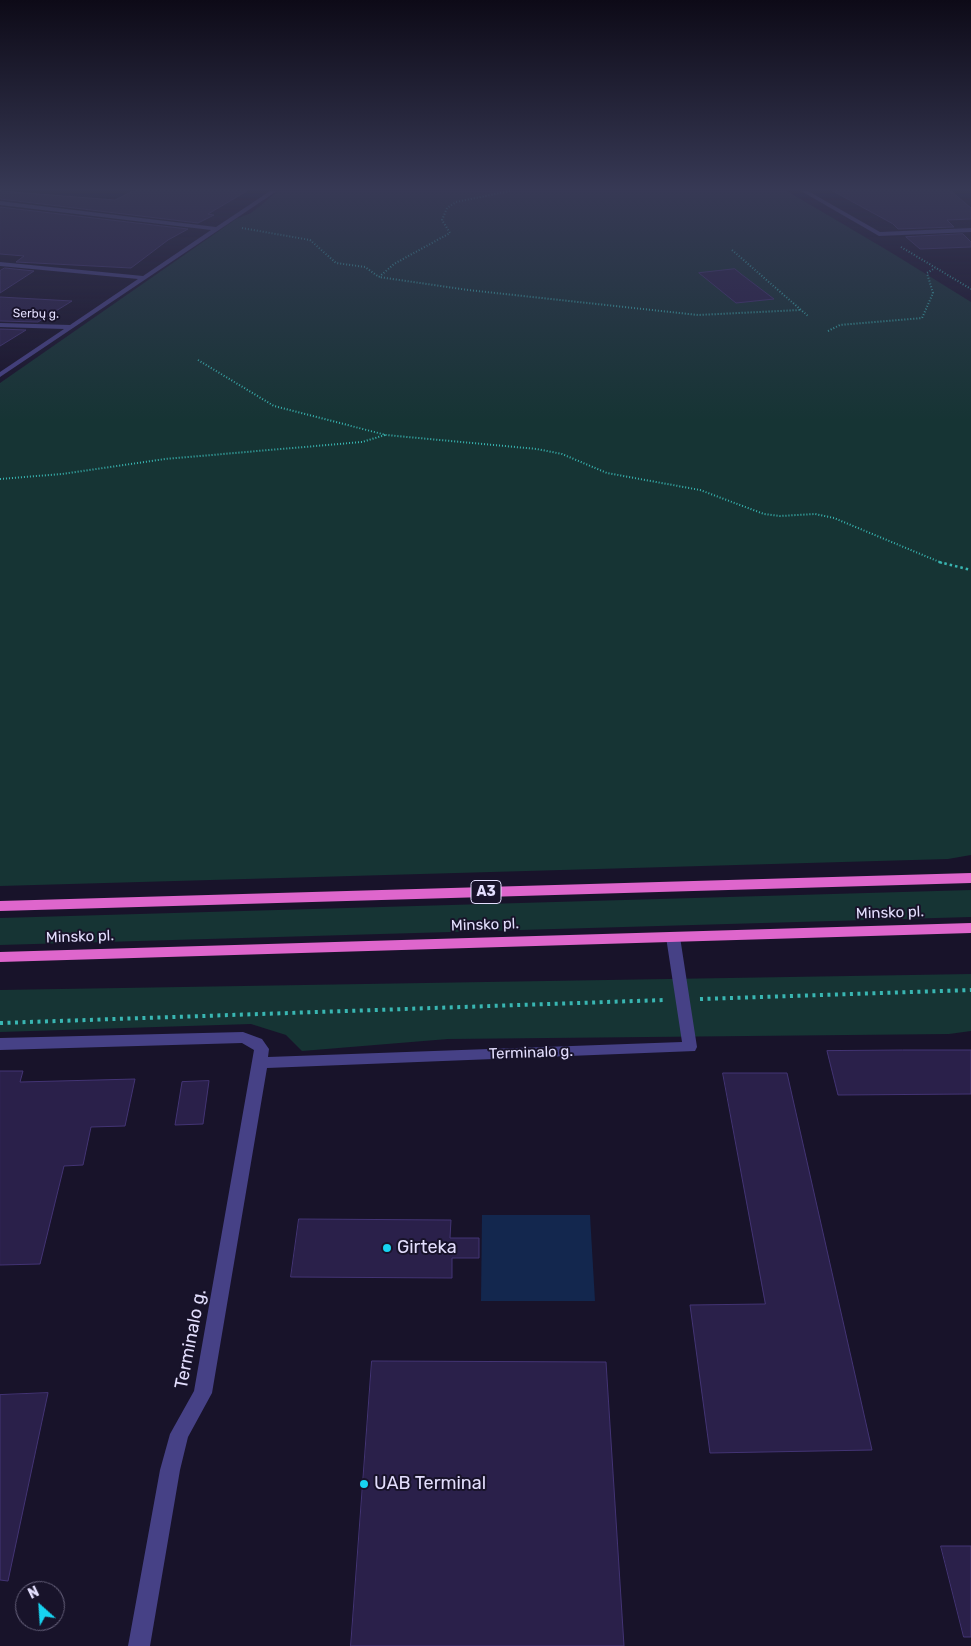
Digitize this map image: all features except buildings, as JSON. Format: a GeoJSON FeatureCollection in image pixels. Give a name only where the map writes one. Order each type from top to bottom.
{"type":"FeatureCollection","features":[{"type":"Feature","properties":{"kind":"highway","name":"A3"},"geometry":{"type":"LineString","coordinates":[[0,906],[971,878]]}},
{"type":"Feature","properties":{"kind":"highway","name":"Minsko pl."},"geometry":{"type":"LineString","coordinates":[[0,957],[971,928]]}},
{"type":"Feature","properties":{"kind":"street"},"geometry":{"type":"LineString","coordinates":[[39,268],[143,278]]}},
{"type":"Feature","properties":{"kind":"street"},"geometry":{"type":"LineString","coordinates":[[0,375],[158,268]]}},
{"type":"Feature","properties":{"kind":"street","name":"Serbų g."},"geometry":{"type":"LineString","coordinates":[[0,325],[71,326]]}},
{"type":"Feature","properties":{"kind":"street","name":"Terminalo g."},"geometry":{"type":"LineString","coordinates":[[260,1063],[690,1047],[673,937]]}},
{"type":"Feature","properties":{"kind":"street","name":"Terminalo g."},"geometry":{"type":"LineString","coordinates":[[0,1044],[243,1037],[257,1043],[262,1049],[203,1393],[179,1434],[170,1470],[139,1646]]}},
{"type":"Feature","properties":{"kind":"path"},"geometry":{"type":"LineString","coordinates":[[366,268],[379,278],[468,290],[698,315],[800,310]]}},
{"type":"Feature","properties":{"kind":"path"},"geometry":{"type":"LineString","coordinates":[[379,278],[390,268]]}},
{"type":"Feature","properties":{"kind":"path"},"geometry":{"type":"LineString","coordinates":[[752,268],[808,316]]}},
{"type":"Feature","properties":{"kind":"path"},"geometry":{"type":"LineString","coordinates":[[828,331],[840,325],[922,318],[933,293],[927,273],[935,268],[971,289]]}},
{"type":"Feature","properties":{"kind":"path"},"geometry":{"type":"LineString","coordinates":[[198,360],[274,406],[386,435],[537,449],[562,454],[608,472],[700,490],[764,514],[780,516],[815,514],[834,518],[944,564],[971,570]]}},
{"type":"Feature","properties":{"kind":"path"},"geometry":{"type":"LineString","coordinates":[[0,478],[62,474],[165,459],[362,442],[386,435]]}},
{"type":"Feature","properties":{"kind":"path"},"geometry":{"type":"LineString","coordinates":[[0,1023],[971,990]]}},
{"type":"Feature","properties":{"kind":"green space"},"geometry":{"type":"Polygon","coordinates":[[[166,268],[916,268],[971,302],[971,855],[948,859],[0,886],[0,383],[166,268]]]}},
{"type":"Feature","properties":{"kind":"green space"},"geometry":{"type":"Polygon","coordinates":[[[971,890],[971,917],[0,945],[0,918],[971,890]]]}},
{"type":"Feature","properties":{"kind":"green space"},"geometry":{"type":"Polygon","coordinates":[[[971,974],[971,1031],[949,1034],[448,1039],[302,1051],[286,1035],[251,1024],[0,1032],[0,990],[971,974]]]}},
{"type":"Feature","properties":{"kind":"water"},"geometry":{"type":"Polygon","coordinates":[[[482,1215],[590,1215],[595,1301],[481,1301],[482,1215]]]}},
{"type":"Feature","properties":{"kind":"place","name":"Girteka"},"geometry":{"type":"Point","coordinates":[387,1248]}},
{"type":"Feature","properties":{"kind":"place","name":"UAB Terminal"},"geometry":{"type":"Point","coordinates":[364,1484]}}]}
